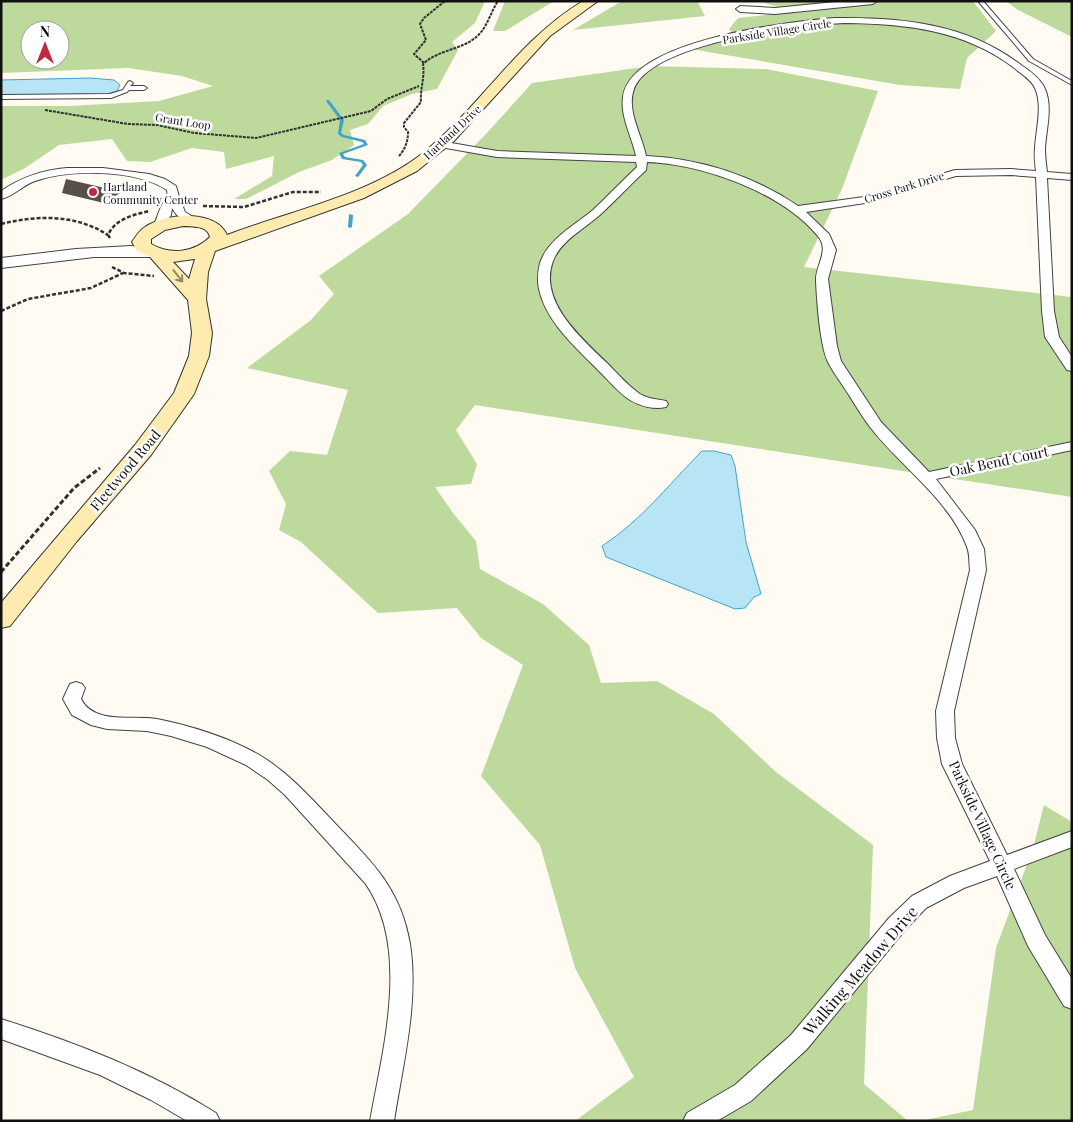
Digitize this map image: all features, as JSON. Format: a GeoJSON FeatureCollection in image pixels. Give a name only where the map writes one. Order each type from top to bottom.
{"type":"FeatureCollection","features":[{"type":"Feature","properties":{"kind":"main road","name":"Hartland Drive"},"geometry":{"type":"LineString","coordinates":[[153,253],[184,255],[283,220],[333,205],[380,185],[416,164],[440,144],[482,104],[529,49],[549,30],[592,1]]}},
{"type":"Feature","properties":{"kind":"main road","name":"Hartland Drive"},"geometry":{"type":"LineString","coordinates":[[154,222],[183,221],[199,217],[240,224],[283,220]]}},
{"type":"Feature","properties":{"kind":"main road"},"geometry":{"type":"LineString","coordinates":[[199,217],[218,232],[219,238],[210,247]]}},
{"type":"Feature","properties":{"kind":"main road"},"geometry":{"type":"LineString","coordinates":[[154,222],[141,242],[143,247],[153,253],[197,299]]}},
{"type":"Feature","properties":{"kind":"main road","name":"Fleetwood Road"},"geometry":{"type":"LineString","coordinates":[[1,620],[143,450],[184,394],[199,356],[202,333],[197,299],[199,272],[210,247]]}},
{"type":"Feature","properties":{"kind":"street"},"geometry":{"type":"LineString","coordinates":[[740,9],[775,11],[873,1]]}},
{"type":"Feature","properties":{"kind":"street","name":"Parkside Village Circle"},"geometry":{"type":"LineString","coordinates":[[643,160],[632,126],[627,98],[635,79],[657,61],[686,48],[756,32],[820,23],[874,22],[936,28],[967,36],[994,51],[1027,74],[1040,88],[1044,102],[1040,149],[1048,311],[1052,337],[1072,367]]}},
{"type":"Feature","properties":{"kind":"street","name":"Parkside Village Circle"},"geometry":{"type":"LineString","coordinates":[[440,144],[497,154],[670,160],[705,167],[774,195],[810,220],[825,236],[830,250],[822,279],[830,346],[834,361],[876,425],[925,477],[967,530],[976,549],[978,570],[973,600],[945,711],[946,738],[952,764],[1003,866],[1036,940],[1072,999]]}},
{"type":"Feature","properties":{"kind":"street"},"geometry":{"type":"LineString","coordinates":[[643,160],[642,168],[589,219],[570,232],[554,248],[546,262],[544,276],[546,290],[551,303],[565,328],[580,345],[604,367],[614,380],[639,400],[651,405],[661,404]]}},
{"type":"Feature","properties":{"kind":"street"},"geometry":{"type":"LineString","coordinates":[[1,196],[20,183],[56,172],[87,169],[122,172],[160,181],[173,187],[175,191],[174,198],[167,204],[166,215],[154,222]]}},
{"type":"Feature","properties":{"kind":"street","name":"Cross Park Drive"},"geometry":{"type":"LineString","coordinates":[[797,210],[866,200],[948,174],[1011,172],[1072,177]]}},
{"type":"Feature","properties":{"kind":"street"},"geometry":{"type":"LineString","coordinates":[[174,198],[178,203],[177,207],[181,214],[199,217]]}},
{"type":"Feature","properties":{"kind":"street","name":"Hartland Drive"},"geometry":{"type":"LineString","coordinates":[[77,253],[154,222]]}},
{"type":"Feature","properties":{"kind":"street","name":"Hartland Drive"},"geometry":{"type":"LineString","coordinates":[[1,263],[114,250],[153,253]]}},
{"type":"Feature","properties":{"kind":"street","name":"Oak Bend Court"},"geometry":{"type":"LineString","coordinates":[[925,477],[1072,446]]}},
{"type":"Feature","properties":{"kind":"street"},"geometry":{"type":"LineString","coordinates":[[76,688],[72,699],[79,711],[88,716],[104,722],[156,726],[183,734],[238,753],[266,769],[298,796],[367,870],[384,894],[392,916],[400,954],[401,986],[382,1121]]}},
{"type":"Feature","properties":{"kind":"street","name":"Walking Meadow Drive"},"geometry":{"type":"LineString","coordinates":[[695,1121],[743,1092],[799,1042],[897,924],[919,902],[957,882],[1072,839]]}},
{"type":"Feature","properties":{"kind":"street"},"geometry":{"type":"LineString","coordinates":[[1,1029],[38,1040],[147,1085],[208,1121]]}},
{"type":"Feature","properties":{"kind":"lane"},"geometry":{"type":"LineString","coordinates":[[980,1],[1032,60],[1072,83]]}},
{"type":"Feature","properties":{"kind":"lane"},"geometry":{"type":"LineString","coordinates":[[1,97],[105,97],[121,94],[129,86],[144,88]]}},
{"type":"Feature","properties":{"kind":"path"},"geometry":{"type":"LineString","coordinates":[[424,62],[414,54],[426,40],[420,24],[424,18],[445,1]]}},
{"type":"Feature","properties":{"kind":"path"},"geometry":{"type":"LineString","coordinates":[[424,62],[441,51],[474,39],[480,33],[498,1]]}},
{"type":"Feature","properties":{"kind":"path"},"geometry":{"type":"LineString","coordinates":[[398,157],[406,147],[408,138],[408,132],[404,123],[420,102],[420,86],[425,75],[424,62]]}},
{"type":"Feature","properties":{"kind":"path","name":"Grant Loop"},"geometry":{"type":"LineString","coordinates":[[40,109],[128,124],[157,125],[194,133],[232,138],[256,138],[371,110],[387,99],[420,86]]}},
{"type":"Feature","properties":{"kind":"path"},"geometry":{"type":"LineString","coordinates":[[199,217],[244,207],[293,192],[327,192]]}},
{"type":"Feature","properties":{"kind":"path"},"geometry":{"type":"LineString","coordinates":[[1,224],[27,218],[56,218],[91,224],[108,235],[112,240]]}},
{"type":"Feature","properties":{"kind":"path"},"geometry":{"type":"LineString","coordinates":[[108,235],[110,229],[119,222],[154,222]]}},
{"type":"Feature","properties":{"kind":"path"},"geometry":{"type":"LineString","coordinates":[[112,260],[112,266],[116,270],[124,273],[156,277]]}},
{"type":"Feature","properties":{"kind":"path"},"geometry":{"type":"LineString","coordinates":[[1,311],[28,298],[91,288],[124,273]]}},
{"type":"Feature","properties":{"kind":"path"},"geometry":{"type":"LineString","coordinates":[[1,572],[74,488],[106,464]]}},
{"type":"Feature","properties":{"kind":"green space"},"geometry":{"type":"Polygon","coordinates":[[[1,1],[485,1],[475,23],[452,42],[458,50],[437,89],[412,94],[383,106],[368,124],[350,130],[354,145],[332,160],[299,172],[246,199],[234,199],[272,176],[274,156],[226,169],[224,152],[192,148],[150,162],[127,161],[112,139],[59,145],[25,168],[1,180],[1,106],[69,106],[159,101],[213,86],[182,76],[128,68],[1,73],[1,1]]]}},
{"type":"Feature","properties":{"kind":"green space"},"geometry":{"type":"Polygon","coordinates":[[[505,1],[554,1],[505,31],[493,31],[505,1]]]}},
{"type":"Feature","properties":{"kind":"green space"},"geometry":{"type":"Polygon","coordinates":[[[622,1],[697,1],[705,16],[573,30],[622,1]]]}},
{"type":"Feature","properties":{"kind":"green space"},"geometry":{"type":"Polygon","coordinates":[[[758,1],[973,1],[996,31],[967,58],[960,89],[900,85],[691,49],[737,38],[729,29],[738,18],[775,14],[781,8],[758,1]]]}},
{"type":"Feature","properties":{"kind":"green space"},"geometry":{"type":"Polygon","coordinates":[[[1006,1],[1072,1],[1072,37],[1018,10],[1006,1]]]}},
{"type":"Feature","properties":{"kind":"green space"},"geometry":{"type":"Polygon","coordinates":[[[650,66],[766,69],[878,91],[842,189],[804,267],[1072,297],[1072,497],[475,405],[456,430],[477,464],[471,484],[435,487],[476,541],[480,569],[543,604],[589,645],[601,683],[657,681],[714,714],[776,772],[873,845],[864,1084],[908,1121],[575,1121],[634,1077],[575,968],[540,845],[481,776],[523,665],[481,638],[457,608],[378,613],[301,542],[279,530],[286,504],[269,471],[290,451],[327,455],[348,390],[247,368],[311,320],[334,294],[319,276],[408,214],[486,134],[532,83],[650,66]]]}},
{"type":"Feature","properties":{"kind":"green space"},"geometry":{"type":"Polygon","coordinates":[[[1044,805],[1072,822],[1072,1121],[920,1121],[973,1110],[996,948],[1033,848],[1044,805]]]}},
{"type":"Feature","properties":{"kind":"water"},"geometry":{"type":"Polygon","coordinates":[[[90,78],[114,80],[120,85],[117,91],[101,96],[1,96],[1,80],[90,78]]]}},
{"type":"Feature","properties":{"kind":"water"},"geometry":{"type":"Polygon","coordinates":[[[702,451],[714,451],[731,455],[735,466],[746,542],[761,594],[754,597],[745,608],[735,609],[606,557],[602,546],[643,513],[702,451]]]}},
{"type":"Feature","properties":{"kind":"building","name":"Hartland Community Center"},"geometry":{"type":"Polygon","coordinates":[[[66,179],[122,192],[104,203],[62,193],[66,179]]]}},
{"type":"Feature","properties":{"kind":"waterway"},"geometry":{"type":"LineString","coordinates":[[328,101],[342,120],[339,133],[343,136],[364,141],[366,145],[341,153],[343,158],[362,161],[365,165],[357,176]]}},
{"type":"Feature","properties":{"kind":"waterway"},"geometry":{"type":"LineString","coordinates":[[350,227],[351,215]]}},
{"type":"Feature","properties":{"kind":"place","name":"Hartland Community Center"},"geometry":{"type":"Point","coordinates":[93,192]}}]}
